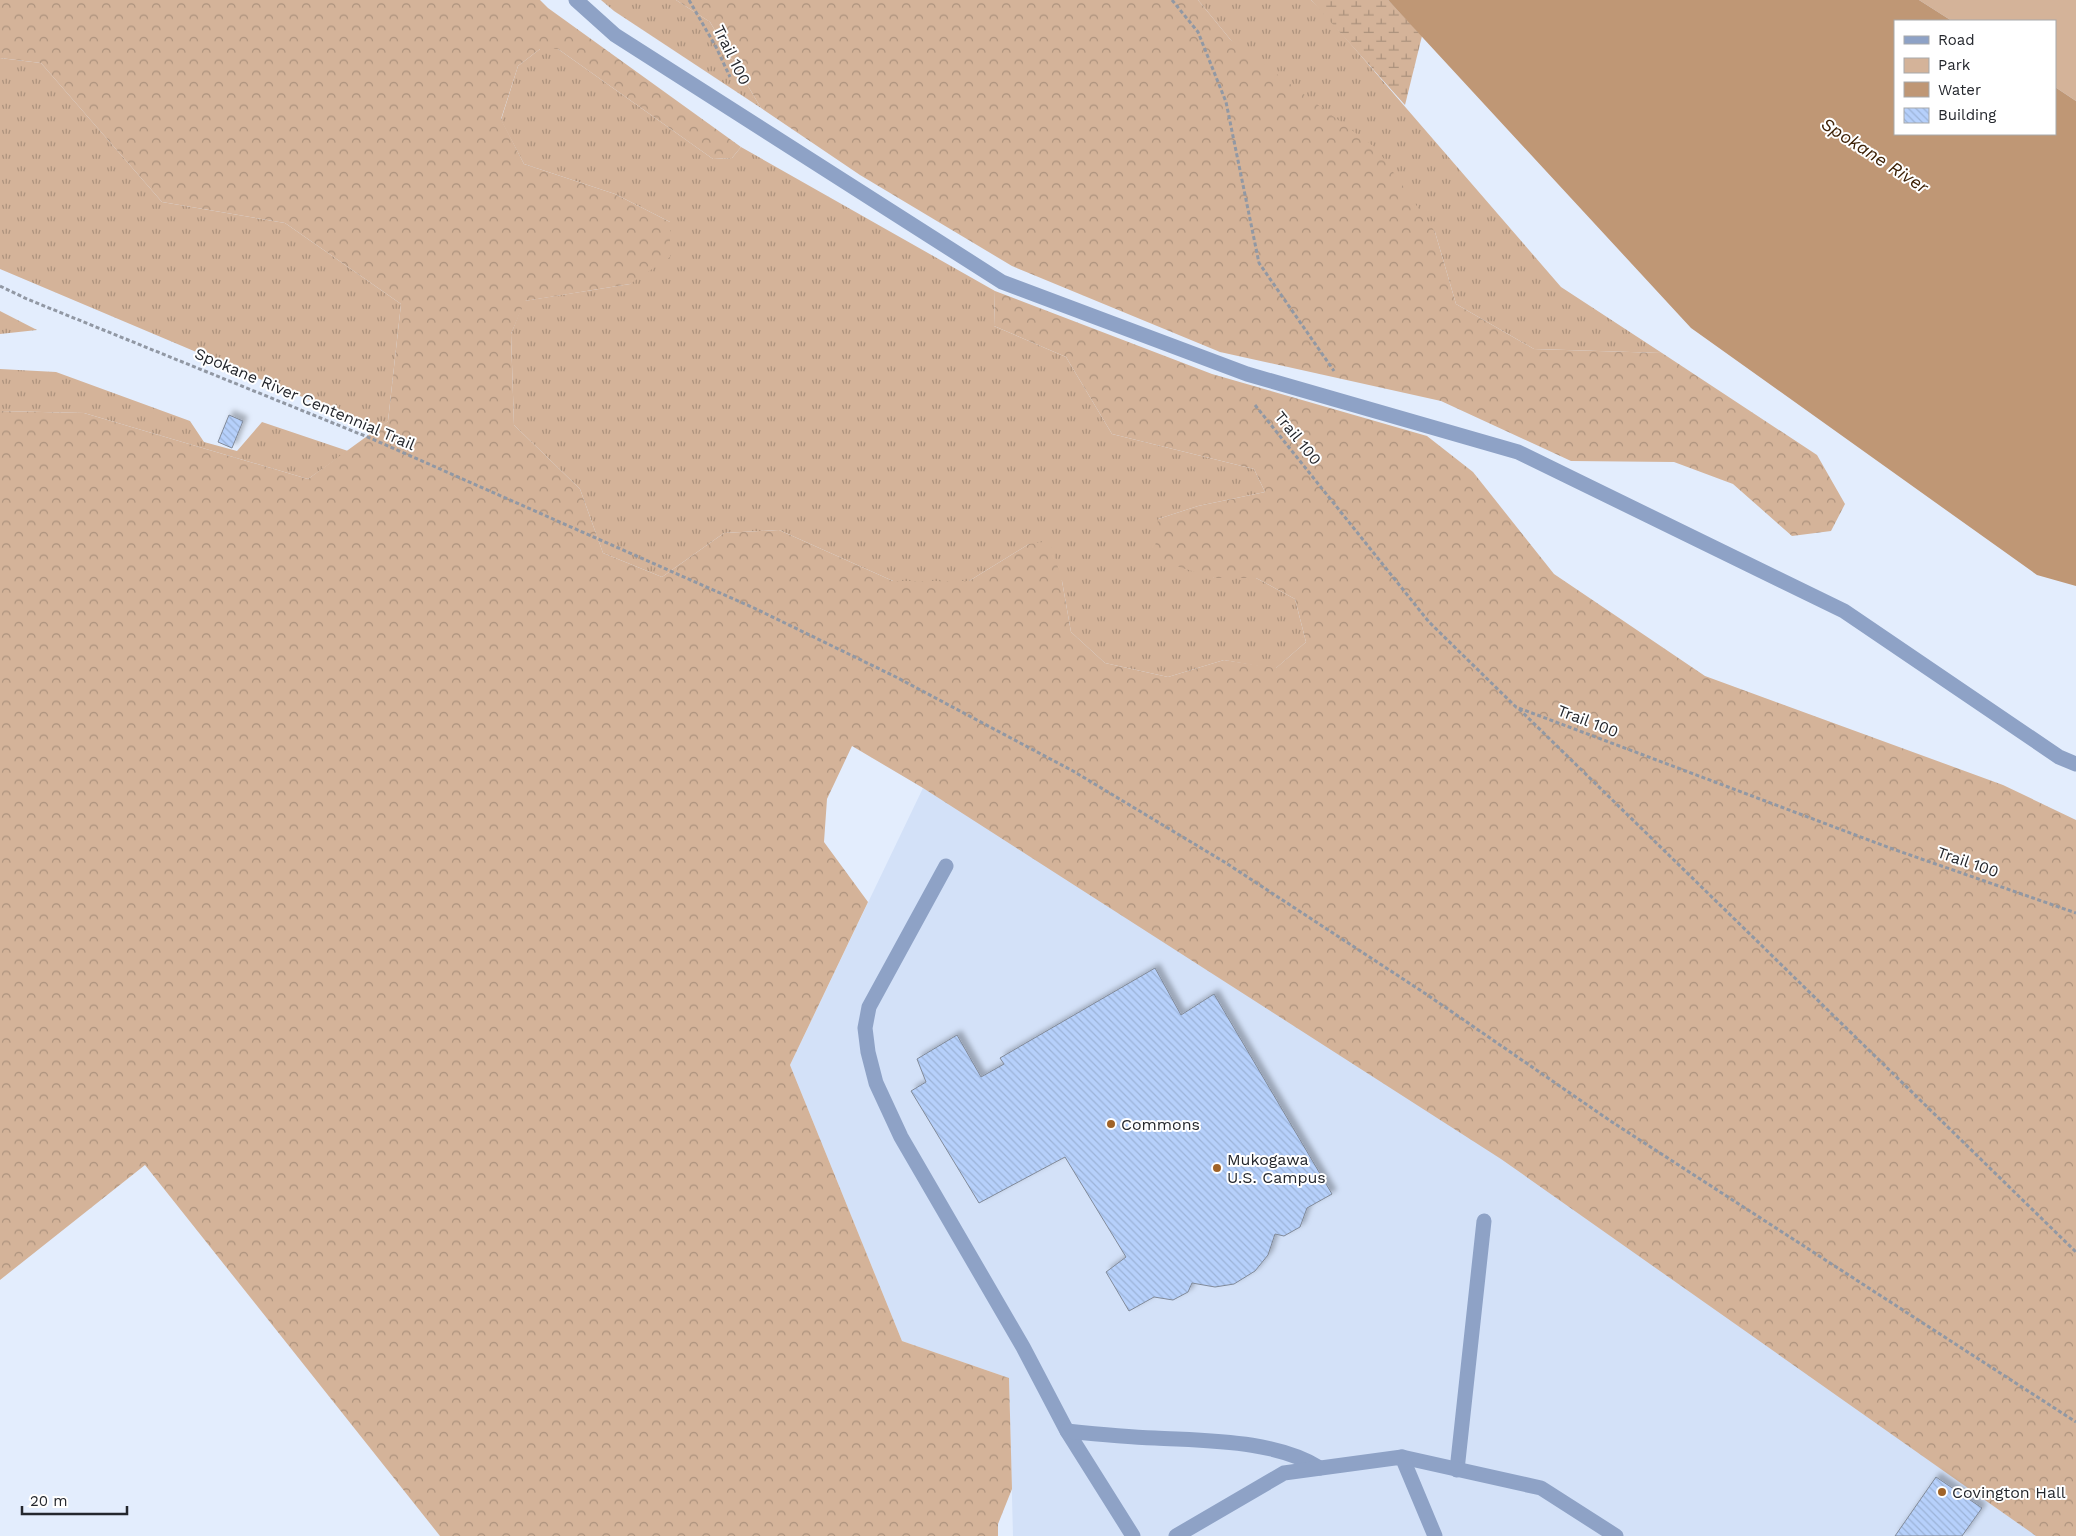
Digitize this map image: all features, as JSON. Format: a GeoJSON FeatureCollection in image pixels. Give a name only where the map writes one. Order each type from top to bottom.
{"type":"FeatureCollection","features":[{"type":"Feature","properties":{"kind":"street"},"geometry":{"type":"LineString","coordinates":[[576,0],[615,35],[1002,282],[1247,374],[1518,452],[1844,611],[2059,756],[2076,764]]}},
{"type":"Feature","properties":{"kind":"street"},"geometry":{"type":"LineString","coordinates":[[946,866],[869,1007],[865,1028],[868,1052],[876,1084],[901,1137],[1023,1347],[1067,1431],[1134,1536]]}},
{"type":"Feature","properties":{"kind":"street"},"geometry":{"type":"LineString","coordinates":[[1457,1470],[1484,1221]]}},
{"type":"Feature","properties":{"kind":"street"},"geometry":{"type":"LineString","coordinates":[[1067,1431],[1226,1442],[1274,1450],[1304,1458],[1320,1468]]}},
{"type":"Feature","properties":{"kind":"street"},"geometry":{"type":"LineString","coordinates":[[1402,1457],[1435,1536]]}},
{"type":"Feature","properties":{"kind":"street"},"geometry":{"type":"LineString","coordinates":[[1176,1536],[1284,1473],[1402,1457],[1541,1488],[1616,1536]]}},
{"type":"Feature","properties":{"kind":"path","name":"Trail 100"},"geometry":{"type":"LineString","coordinates":[[689,0],[716,47],[732,80]]}},
{"type":"Feature","properties":{"kind":"path"},"geometry":{"type":"LineString","coordinates":[[1172,0],[1198,32],[1226,102],[1259,262],[1359,406]]}},
{"type":"Feature","properties":{"kind":"path","name":"Spokane River Centennial Trail"},"geometry":{"type":"LineString","coordinates":[[0,286],[27,300],[370,438],[780,621],[896,677],[1073,771],[1226,863],[1426,994],[1620,1128],[2076,1422]]}},
{"type":"Feature","properties":{"kind":"path","name":"Trail 100"},"geometry":{"type":"LineString","coordinates":[[1254,404],[1429,622],[1516,707],[1881,844],[2076,913]]}},
{"type":"Feature","properties":{"kind":"path"},"geometry":{"type":"LineString","coordinates":[[1516,707],[2076,1252]]}},
{"type":"Feature","properties":{"kind":"shaded area","name":"Mukogawa U.S. Campus"},"geometry":{"type":"Polygon","coordinates":[[[923,788],[1368,1035],[2076,1536],[1013,1536],[1009,1378],[902,1341],[790,1065],[923,788]]]}},
{"type":"Feature","properties":{"kind":"green space"},"geometry":{"type":"Polygon","coordinates":[[[0,0],[540,0],[548,8],[741,147],[732,158],[713,159],[558,49],[540,49],[518,66],[501,119],[524,164],[615,194],[670,222],[670,257],[630,284],[525,301],[511,334],[514,425],[580,489],[603,553],[662,577],[724,533],[779,530],[893,581],[969,581],[1029,544],[1050,541],[1062,581],[1071,632],[1105,663],[1168,677],[1224,660],[1276,668],[1306,642],[1295,599],[1256,578],[1214,578],[1154,559],[1158,519],[1198,506],[1265,492],[1254,469],[1112,434],[1066,357],[994,326],[995,291],[1212,374],[1427,436],[1473,472],[1554,574],[1705,676],[2003,785],[2076,820],[2076,1536],[2036,1536],[1501,1159],[923,788],[852,746],[827,799],[824,842],[868,902],[790,1065],[902,1341],[1009,1378],[1012,1489],[998,1524],[998,1536],[440,1536],[145,1165],[0,1280],[0,411],[84,413],[308,479],[388,421],[401,304],[285,223],[162,202],[41,63],[0,58],[0,0]]]}},
{"type":"Feature","properties":{"kind":"green space"},"geometry":{"type":"Polygon","coordinates":[[[601,0],[676,0],[710,22],[761,108],[614,11],[601,0]]]}},
{"type":"Feature","properties":{"kind":"green space"},"geometry":{"type":"Polygon","coordinates":[[[676,0],[1198,0],[1230,39],[1377,149],[1435,232],[1456,304],[1534,349],[1662,353],[1817,455],[1845,504],[1831,531],[1792,536],[1733,484],[1674,462],[1571,461],[1441,401],[1220,352],[1012,266],[860,175],[761,108],[710,22],[676,0]]]}},
{"type":"Feature","properties":{"kind":"green space"},"geometry":{"type":"Polygon","coordinates":[[[1198,0],[1311,0],[1561,287],[1662,353],[1534,349],[1456,304],[1435,232],[1230,39],[1198,0]]]}},
{"type":"Feature","properties":{"kind":"green space"},"geometry":{"type":"Polygon","coordinates":[[[1311,0],[1388,0],[1422,36],[1405,105],[1311,0]]]}},
{"type":"Feature","properties":{"kind":"green space"},"geometry":{"type":"Polygon","coordinates":[[[1919,0],[2076,0],[2076,101],[2056,88],[2056,20],[1950,20],[1919,0]]]}},
{"type":"Feature","properties":{"kind":"green space"},"geometry":{"type":"Polygon","coordinates":[[[540,49],[558,49],[713,159],[732,158],[741,147],[995,291],[994,326],[1066,357],[1112,434],[1254,469],[1265,492],[1198,506],[1158,519],[1214,578],[1256,578],[1295,599],[1306,642],[1275,669],[1224,660],[1168,677],[1105,663],[1071,632],[1062,581],[1029,544],[969,581],[893,581],[779,530],[724,533],[662,577],[603,553],[580,489],[514,425],[511,334],[524,301],[630,284],[670,222],[615,194],[524,164],[501,120],[518,66],[540,49]]]}},
{"type":"Feature","properties":{"kind":"green space"},"geometry":{"type":"Polygon","coordinates":[[[0,58],[41,63],[162,202],[285,223],[401,304],[388,421],[378,429],[0,269],[0,58]]]}},
{"type":"Feature","properties":{"kind":"green space"},"geometry":{"type":"Polygon","coordinates":[[[0,311],[37,330],[0,334],[0,311]]]}},
{"type":"Feature","properties":{"kind":"green space"},"geometry":{"type":"Polygon","coordinates":[[[0,369],[56,372],[190,421],[204,442],[237,451],[262,422],[348,451],[308,479],[84,413],[0,411],[0,369]]]}},
{"type":"Feature","properties":{"kind":"water","name":"Spokane River"},"geometry":{"type":"Polygon","coordinates":[[[1388,0],[1919,0],[1950,20],[1894,20],[1894,135],[2056,135],[2056,88],[2076,101],[2076,586],[2037,575],[1691,328],[1388,0]]]}},
{"type":"Feature","properties":{"kind":"building"},"geometry":{"type":"Polygon","coordinates":[[[229,415],[243,421],[232,448],[218,442],[229,415]]]}},
{"type":"Feature","properties":{"kind":"building","name":"Commons"},"geometry":{"type":"Polygon","coordinates":[[[1155,968],[1181,1015],[1214,994],[1332,1194],[1307,1208],[1300,1227],[1284,1236],[1275,1234],[1268,1255],[1255,1271],[1234,1284],[1215,1287],[1192,1283],[1188,1292],[1173,1300],[1154,1297],[1129,1311],[1106,1272],[1126,1257],[1065,1157],[979,1203],[911,1091],[926,1082],[917,1059],[957,1035],[981,1077],[1004,1064],[1000,1058],[1155,968]]]}},
{"type":"Feature","properties":{"kind":"building","name":"Covington Hall"},"geometry":{"type":"Polygon","coordinates":[[[1936,1477],[1982,1508],[1962,1536],[1895,1536],[1936,1477]]]}},
{"type":"Feature","properties":{"kind":"place","name":"Commons"},"geometry":{"type":"Point","coordinates":[1111,1124]}},
{"type":"Feature","properties":{"kind":"place","name":"Mukogawa U.S. Campus"},"geometry":{"type":"Point","coordinates":[1217,1168]}},
{"type":"Feature","properties":{"kind":"place","name":"Covington Hall"},"geometry":{"type":"Point","coordinates":[1942,1492]}}]}
